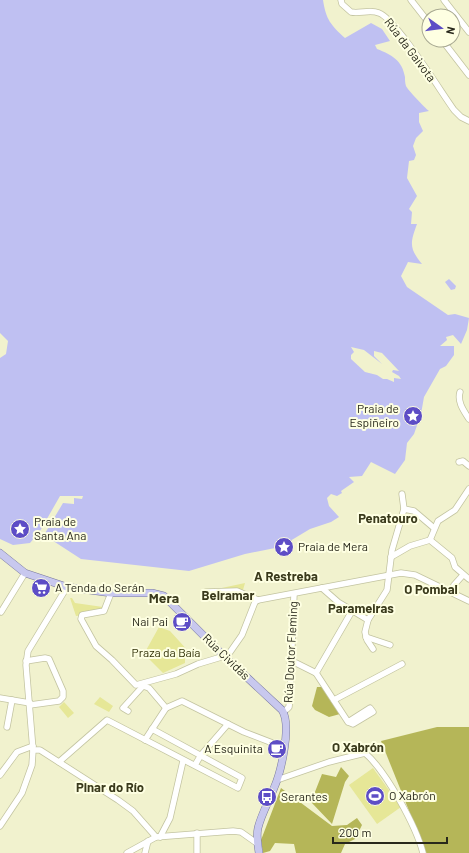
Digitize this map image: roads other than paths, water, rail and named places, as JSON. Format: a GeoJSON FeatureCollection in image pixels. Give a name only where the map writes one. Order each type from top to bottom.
{"type":"FeatureCollection","features":[{"type":"Feature","properties":{"kind":"main road"},"geometry":{"type":"LineString","coordinates":[[0,553],[25,573],[67,587],[111,593]]}},
{"type":"Feature","properties":{"kind":"main road","name":"Rúa Cividás"},"geometry":{"type":"LineString","coordinates":[[111,593],[155,593],[170,600],[223,655],[285,712]]}},
{"type":"Feature","properties":{"kind":"main road","name":"Rúa Doutor Fleming"},"geometry":{"type":"LineString","coordinates":[[259,853],[258,826],[277,780],[287,724],[285,712]]}},
{"type":"Feature","properties":{"kind":"street","name":"Rúa da Gaivota"},"geometry":{"type":"LineString","coordinates":[[341,0],[342,4],[351,12],[370,11],[384,15],[398,29],[454,110],[461,117],[469,121]]}},
{"type":"Feature","properties":{"kind":"street"},"geometry":{"type":"LineString","coordinates":[[411,0],[421,13]]}},
{"type":"Feature","properties":{"kind":"street"},"geometry":{"type":"LineString","coordinates":[[444,0],[469,32]]}},
{"type":"Feature","properties":{"kind":"street"},"geometry":{"type":"LineString","coordinates":[[448,48],[469,75]]}},
{"type":"Feature","properties":{"kind":"street"},"geometry":{"type":"LineString","coordinates":[[460,392],[459,397],[461,406],[469,419]]}},
{"type":"Feature","properties":{"kind":"street"},"geometry":{"type":"LineString","coordinates":[[459,462],[463,461],[469,466]]}},
{"type":"Feature","properties":{"kind":"street"},"geometry":{"type":"LineString","coordinates":[[430,540],[438,521],[455,510],[469,489]]}},
{"type":"Feature","properties":{"kind":"street"},"geometry":{"type":"LineString","coordinates":[[373,650],[365,632],[368,620],[388,590],[388,574],[391,557],[404,509],[402,494]]}},
{"type":"Feature","properties":{"kind":"street"},"geometry":{"type":"LineString","coordinates":[[404,509],[414,511],[434,528]]}},
{"type":"Feature","properties":{"kind":"street"},"geometry":{"type":"LineString","coordinates":[[391,557],[410,546],[430,540]]}},
{"type":"Feature","properties":{"kind":"street"},"geometry":{"type":"LineString","coordinates":[[430,540],[452,558],[455,567],[469,579]]}},
{"type":"Feature","properties":{"kind":"street"},"geometry":{"type":"LineString","coordinates":[[1,612],[25,573]]}},
{"type":"Feature","properties":{"kind":"street"},"geometry":{"type":"LineString","coordinates":[[206,592],[237,591],[258,600],[388,574],[401,573],[415,575],[469,600]]}},
{"type":"Feature","properties":{"kind":"street"},"geometry":{"type":"LineString","coordinates":[[454,585],[463,575]]}},
{"type":"Feature","properties":{"kind":"street"},"geometry":{"type":"LineString","coordinates":[[0,826],[22,793],[32,765],[33,750],[26,661],[31,646],[67,587]]}},
{"type":"Feature","properties":{"kind":"street"},"geometry":{"type":"LineString","coordinates":[[322,588],[352,611],[368,620]]}},
{"type":"Feature","properties":{"kind":"street"},"geometry":{"type":"LineString","coordinates":[[111,593],[104,611],[82,615],[81,617],[96,646],[115,663],[136,686],[223,655],[228,655],[242,635],[255,602],[258,600]]}},
{"type":"Feature","properties":{"kind":"street","name":"Rúa Doutor Fleming"},"geometry":{"type":"LineString","coordinates":[[285,712],[289,707],[294,594]]}},
{"type":"Feature","properties":{"kind":"street"},"geometry":{"type":"LineString","coordinates":[[316,673],[352,611]]}},
{"type":"Feature","properties":{"kind":"street"},"geometry":{"type":"LineString","coordinates":[[366,637],[390,645]]}},
{"type":"Feature","properties":{"kind":"street"},"geometry":{"type":"LineString","coordinates":[[0,698],[30,704],[59,701],[63,697],[63,691],[50,659],[45,658],[26,661]]}},
{"type":"Feature","properties":{"kind":"street"},"geometry":{"type":"LineString","coordinates":[[290,663],[296,663],[316,673],[348,722]]}},
{"type":"Feature","properties":{"kind":"street"},"geometry":{"type":"LineString","coordinates":[[334,700],[402,664]]}},
{"type":"Feature","properties":{"kind":"street"},"geometry":{"type":"LineString","coordinates":[[128,711],[123,708],[143,686],[149,688],[166,708]]}},
{"type":"Feature","properties":{"kind":"street"},"geometry":{"type":"LineString","coordinates":[[7,727],[12,700]]}},
{"type":"Feature","properties":{"kind":"street"},"geometry":{"type":"LineString","coordinates":[[145,740],[166,708],[182,700],[244,732],[283,747]]}},
{"type":"Feature","properties":{"kind":"street"},"geometry":{"type":"LineString","coordinates":[[59,762],[107,720],[183,761],[195,765],[238,788],[242,778],[152,729]]}},
{"type":"Feature","properties":{"kind":"street"},"geometry":{"type":"LineString","coordinates":[[195,765],[201,755],[228,724]]}},
{"type":"Feature","properties":{"kind":"street"},"geometry":{"type":"LineString","coordinates":[[0,775],[17,752],[24,750],[40,750],[133,811],[158,836]]}},
{"type":"Feature","properties":{"kind":"street"},"geometry":{"type":"LineString","coordinates":[[277,780],[329,762],[365,753],[375,762],[410,820],[423,853]]}},
{"type":"Feature","properties":{"kind":"street"},"geometry":{"type":"LineString","coordinates":[[158,836],[170,818],[183,761]]}},
{"type":"Feature","properties":{"kind":"street"},"geometry":{"type":"LineString","coordinates":[[127,853],[148,840],[158,836],[197,833],[241,832],[258,844]]}},
{"type":"Feature","properties":{"kind":"street"},"geometry":{"type":"LineString","coordinates":[[197,833],[197,853]]}},
{"type":"Feature","properties":{"kind":"street"},"geometry":{"type":"LineString","coordinates":[[145,853],[148,840]]}},
{"type":"Feature","properties":{"kind":"water"},"geometry":{"type":"Polygon","coordinates":[[[0,0],[323,0],[330,22],[345,38],[371,23],[382,29],[390,41],[375,45],[377,49],[392,56],[399,62],[404,71],[405,84],[407,88],[429,111],[419,113],[419,122],[423,131],[416,138],[413,146],[416,155],[414,160],[409,161],[407,178],[417,196],[409,209],[412,212],[411,224],[417,224],[412,245],[415,254],[422,264],[408,262],[401,276],[407,287],[448,315],[455,314],[469,318],[467,330],[461,344],[453,335],[446,337],[447,340],[440,346],[454,346],[454,355],[446,366],[440,369],[424,397],[421,414],[414,434],[407,443],[405,460],[395,474],[371,462],[362,476],[349,477],[354,482],[341,491],[342,493],[337,496],[331,494],[327,498],[329,506],[339,517],[331,522],[310,529],[280,547],[245,554],[189,571],[81,559],[44,535],[63,503],[74,504],[74,498],[82,499],[83,496],[60,496],[40,531],[30,543],[13,545],[0,539],[0,358],[6,354],[8,341],[0,333],[0,0]],[[351,347],[354,352],[351,355],[351,359],[365,372],[394,382],[394,378],[401,379],[392,372],[393,370],[399,371],[382,353],[374,351],[374,356],[382,364],[364,350],[351,347]]]}},
{"type":"Feature","properties":{"kind":"water"},"geometry":{"type":"Polygon","coordinates":[[[449,279],[456,286],[455,289],[451,290],[445,282],[449,279]]]}},
{"type":"Feature","properties":{"kind":"place","name":"Praia de Espiñeiro"},"geometry":{"type":"Point","coordinates":[413,416]}},
{"type":"Feature","properties":{"kind":"place","name":"Praia de Santa Ana"},"geometry":{"type":"Point","coordinates":[20,529]}},
{"type":"Feature","properties":{"kind":"place","name":"Praia de Mera"},"geometry":{"type":"Point","coordinates":[284,547]}},
{"type":"Feature","properties":{"kind":"place","name":"A Tenda do Serán"},"geometry":{"type":"Point","coordinates":[41,588]}},
{"type":"Feature","properties":{"kind":"place","name":"Nai Pai"},"geometry":{"type":"Point","coordinates":[182,622]}},
{"type":"Feature","properties":{"kind":"place","name":"A Esquinita"},"geometry":{"type":"Point","coordinates":[277,749]}},
{"type":"Feature","properties":{"kind":"place","name":"O Xabrón"},"geometry":{"type":"Point","coordinates":[375,796]}},
{"type":"Feature","properties":{"kind":"place","name":"Serantes"},"geometry":{"type":"Point","coordinates":[267,797]}},
{"type":"Feature","properties":{"kind":"district","name":"Penatouro"},"geometry":{"type":"Point","coordinates":[388,518]}},
{"type":"Feature","properties":{"kind":"district","name":"A Restreba"},"geometry":{"type":"Point","coordinates":[286,576]}},
{"type":"Feature","properties":{"kind":"district","name":"O Pombal"},"geometry":{"type":"Point","coordinates":[431,589]}},
{"type":"Feature","properties":{"kind":"district","name":"Beiramar"},"geometry":{"type":"Point","coordinates":[228,595]}},
{"type":"Feature","properties":{"kind":"district","name":"Mera"},"geometry":{"type":"Point","coordinates":[164,598]}},
{"type":"Feature","properties":{"kind":"district","name":"Parameiras"},"geometry":{"type":"Point","coordinates":[361,608]}},
{"type":"Feature","properties":{"kind":"district","name":"O Xabrón"},"geometry":{"type":"Point","coordinates":[358,747]}},
{"type":"Feature","properties":{"kind":"district","name":"Pinar do Río"},"geometry":{"type":"Point","coordinates":[110,787]}},
{"type":"Feature","properties":{"kind":"park label","name":"Praza da Baía"},"geometry":{"type":"Point","coordinates":[166,653]}}]}
